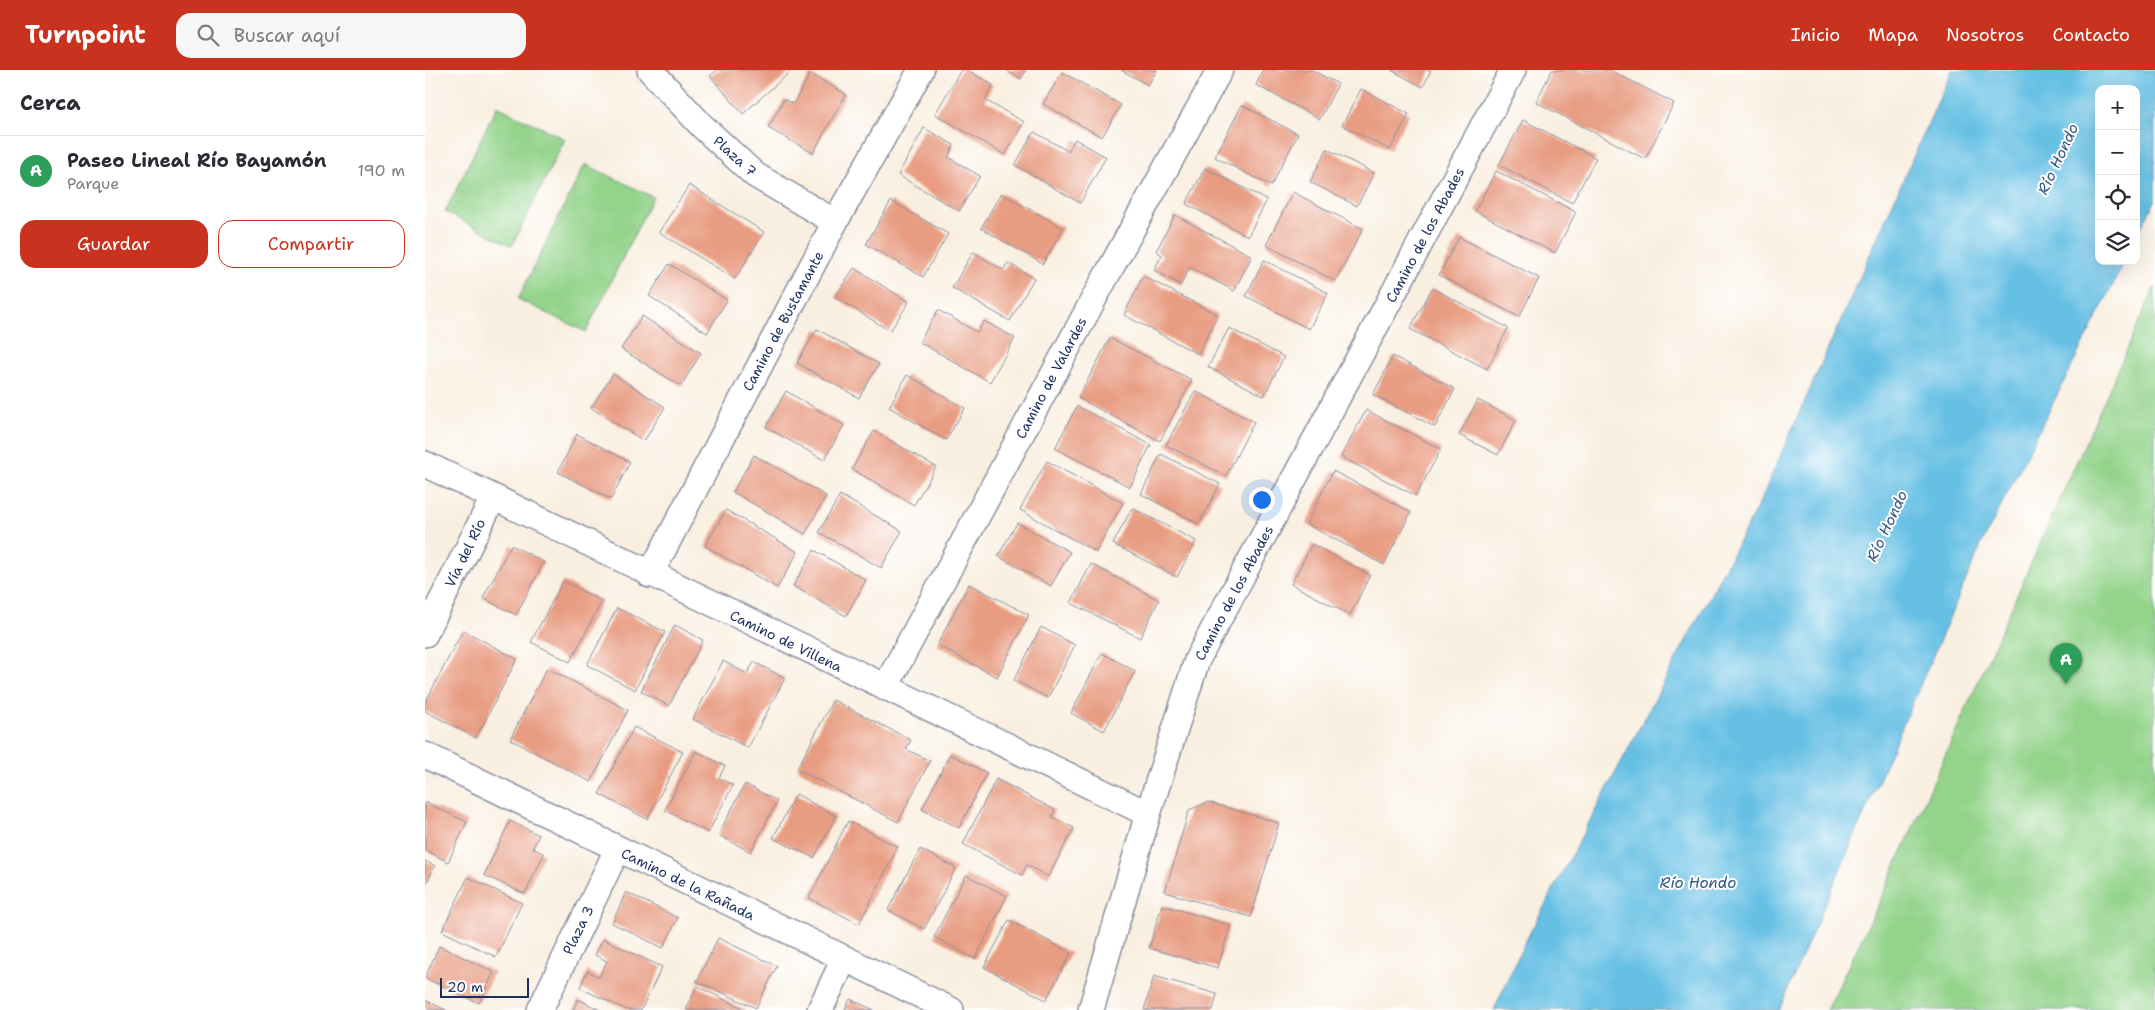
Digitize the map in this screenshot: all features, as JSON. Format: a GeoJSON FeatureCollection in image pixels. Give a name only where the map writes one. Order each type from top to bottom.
{"type":"FeatureCollection","features":[{"type":"Feature","properties":{"kind":"street","name":"Plaza 7"},"geometry":{"type":"LineString","coordinates":[[650,70],[702,126],[755,175],[835,222]]}},
{"type":"Feature","properties":{"kind":"street","name":"Camino de Bustamante"},"geometry":{"type":"LineString","coordinates":[[650,575],[835,222],[921,70]]}},
{"type":"Feature","properties":{"kind":"street","name":"Camino de Valardes"},"geometry":{"type":"LineString","coordinates":[[885,688],[1220,70]]}},
{"type":"Feature","properties":{"kind":"street","name":"Camino de los Abades"},"geometry":{"type":"LineString","coordinates":[[1091,1010],[1148,814],[1197,660],[1513,70]]}},
{"type":"Feature","properties":{"kind":"street","name":"Camino de Villena"},"geometry":{"type":"LineString","coordinates":[[425,464],[650,575],[1148,814]]}},
{"type":"Feature","properties":{"kind":"street","name":"Vía del Río"},"geometry":{"type":"LineString","coordinates":[[425,634],[493,498]]}},
{"type":"Feature","properties":{"kind":"street","name":"Camino de la Rañada"},"geometry":{"type":"LineString","coordinates":[[425,755],[617,850],[951,1010]]}},
{"type":"Feature","properties":{"kind":"street","name":"Plaza 3"},"geometry":{"type":"LineString","coordinates":[[540,1010],[617,850]]}},
{"type":"Feature","properties":{"kind":"street"},"geometry":{"type":"LineString","coordinates":[[820,1010],[844,959]]}},
{"type":"Feature","properties":{"kind":"green space"},"geometry":{"type":"Polygon","coordinates":[[[497,106],[565,139],[512,246],[445,212],[497,106]]]}},
{"type":"Feature","properties":{"kind":"green space"},"geometry":{"type":"Polygon","coordinates":[[[585,164],[653,197],[586,332],[518,299],[585,164]]]}},
{"type":"Feature","properties":{"kind":"green space"},"geometry":{"type":"Polygon","coordinates":[[[2155,287],[2155,1010],[1827,1010],[1878,905],[2155,287]]]}},
{"type":"Feature","properties":{"kind":"water","name":"Río Hondo"},"geometry":{"type":"Polygon","coordinates":[[[1952,70],[2155,70],[2155,201],[2140,230],[2140,85],[2095,85],[2095,265],[2123,265],[1981,545],[1779,1010],[1494,1010],[1524,944],[1758,506],[1952,70]]]}},
{"type":"Feature","properties":{"kind":"building"},"geometry":{"type":"Polygon","coordinates":[[[717,70],[792,70],[743,114],[710,76],[717,70]]]}},
{"type":"Feature","properties":{"kind":"building"},"geometry":{"type":"Polygon","coordinates":[[[961,70],[967,70],[993,85],[985,100],[1024,122],[1005,155],[935,114],[961,70]]]}},
{"type":"Feature","properties":{"kind":"building"},"geometry":{"type":"Polygon","coordinates":[[[1006,70],[1026,70],[1021,79],[1006,70]]]}},
{"type":"Feature","properties":{"kind":"building"},"geometry":{"type":"Polygon","coordinates":[[[1121,70],[1157,70],[1148,85],[1121,70]]]}},
{"type":"Feature","properties":{"kind":"building"},"geometry":{"type":"Polygon","coordinates":[[[1263,70],[1312,70],[1338,84],[1320,119],[1256,85],[1263,70]]]}},
{"type":"Feature","properties":{"kind":"building"},"geometry":{"type":"Polygon","coordinates":[[[1391,70],[1431,70],[1423,87],[1391,70]]]}},
{"type":"Feature","properties":{"kind":"building"},"geometry":{"type":"Polygon","coordinates":[[[1552,70],[1610,70],[1674,103],[1645,159],[1536,102],[1552,70]]]}},
{"type":"Feature","properties":{"kind":"building"},"geometry":{"type":"Polygon","coordinates":[[[1062,72],[1121,105],[1102,137],[1043,104],[1062,72]]]}},
{"type":"Feature","properties":{"kind":"building"},"geometry":{"type":"Polygon","coordinates":[[[810,74],[846,94],[813,153],[768,128],[784,99],[793,104],[810,74]]]}},
{"type":"Feature","properties":{"kind":"building"},"geometry":{"type":"Polygon","coordinates":[[[1361,89],[1409,114],[1390,150],[1342,125],[1361,89]]]}},
{"type":"Feature","properties":{"kind":"building"},"geometry":{"type":"Polygon","coordinates":[[[1242,105],[1298,134],[1271,186],[1215,157],[1242,105]]]}},
{"type":"Feature","properties":{"kind":"building"},"geometry":{"type":"Polygon","coordinates":[[[1523,120],[1596,158],[1572,203],[1499,165],[1523,120]]]}},
{"type":"Feature","properties":{"kind":"building"},"geometry":{"type":"Polygon","coordinates":[[[924,128],[954,145],[948,157],[980,176],[959,211],[898,175],[924,128]]]}},
{"type":"Feature","properties":{"kind":"building"},"geometry":{"type":"Polygon","coordinates":[[[1034,132],[1068,151],[1075,139],[1106,157],[1080,203],[1015,165],[1034,132]]]}},
{"type":"Feature","properties":{"kind":"building"},"geometry":{"type":"Polygon","coordinates":[[[1327,149],[1374,173],[1357,206],[1310,182],[1327,149]]]}},
{"type":"Feature","properties":{"kind":"building"},"geometry":{"type":"Polygon","coordinates":[[[1205,168],[1267,200],[1248,236],[1186,204],[1205,168]]]}},
{"type":"Feature","properties":{"kind":"building"},"geometry":{"type":"Polygon","coordinates":[[[1496,171],[1576,212],[1555,253],[1475,211],[1496,171]]]}},
{"type":"Feature","properties":{"kind":"building"},"geometry":{"type":"Polygon","coordinates":[[[689,185],[764,232],[735,279],[659,232],[689,185]]]}},
{"type":"Feature","properties":{"kind":"building"},"geometry":{"type":"Polygon","coordinates":[[[1293,192],[1363,229],[1335,281],[1266,245],[1293,192]]]}},
{"type":"Feature","properties":{"kind":"building"},"geometry":{"type":"Polygon","coordinates":[[[1001,193],[1063,228],[1043,264],[981,228],[1001,193]]]}},
{"type":"Feature","properties":{"kind":"building"},"geometry":{"type":"Polygon","coordinates":[[[891,201],[948,234],[923,277],[866,244],[891,201]]]}},
{"type":"Feature","properties":{"kind":"building"},"geometry":{"type":"Polygon","coordinates":[[[1175,215],[1252,256],[1234,291],[1190,267],[1181,285],[1154,270],[1162,255],[1156,251],[1175,215]]]}},
{"type":"Feature","properties":{"kind":"building"},"geometry":{"type":"Polygon","coordinates":[[[1459,237],[1539,278],[1519,317],[1439,275],[1459,237]]]}},
{"type":"Feature","properties":{"kind":"building"},"geometry":{"type":"Polygon","coordinates":[[[973,252],[1003,270],[1008,263],[1034,278],[1010,321],[952,288],[973,252]]]}},
{"type":"Feature","properties":{"kind":"building"},"geometry":{"type":"Polygon","coordinates":[[[1264,260],[1328,293],[1309,329],[1246,296],[1264,260]]]}},
{"type":"Feature","properties":{"kind":"building"},"geometry":{"type":"Polygon","coordinates":[[[669,264],[727,300],[707,333],[649,296],[669,264]]]}},
{"type":"Feature","properties":{"kind":"building"},"geometry":{"type":"Polygon","coordinates":[[[854,268],[909,302],[890,331],[835,297],[854,268]]]}},
{"type":"Feature","properties":{"kind":"building"},"geometry":{"type":"Polygon","coordinates":[[[1143,276],[1218,315],[1198,354],[1124,315],[1143,276]]]}},
{"type":"Feature","properties":{"kind":"building"},"geometry":{"type":"Polygon","coordinates":[[[1432,288],[1508,328],[1487,369],[1410,329],[1432,288]]]}},
{"type":"Feature","properties":{"kind":"building"},"geometry":{"type":"Polygon","coordinates":[[[938,310],[977,332],[984,321],[1015,338],[990,382],[919,342],[938,310]]]}},
{"type":"Feature","properties":{"kind":"building"},"geometry":{"type":"Polygon","coordinates":[[[642,316],[701,353],[681,386],[621,349],[642,316]]]}},
{"type":"Feature","properties":{"kind":"building"},"geometry":{"type":"Polygon","coordinates":[[[1229,328],[1284,357],[1264,396],[1208,367],[1229,328]]]}},
{"type":"Feature","properties":{"kind":"building"},"geometry":{"type":"Polygon","coordinates":[[[817,329],[879,364],[859,398],[797,363],[817,329]]]}},
{"type":"Feature","properties":{"kind":"building"},"geometry":{"type":"Polygon","coordinates":[[[1110,338],[1192,380],[1160,441],[1078,398],[1110,338]]]}},
{"type":"Feature","properties":{"kind":"building"},"geometry":{"type":"Polygon","coordinates":[[[1393,356],[1455,389],[1435,427],[1373,395],[1393,356]]]}},
{"type":"Feature","properties":{"kind":"building"},"geometry":{"type":"Polygon","coordinates":[[[613,374],[665,407],[644,441],[591,408],[613,374]]]}},
{"type":"Feature","properties":{"kind":"building"},"geometry":{"type":"Polygon","coordinates":[[[907,375],[965,408],[946,440],[889,407],[907,375]]]}},
{"type":"Feature","properties":{"kind":"building"},"geometry":{"type":"Polygon","coordinates":[[[786,391],[844,425],[824,460],[766,427],[786,391]]]}},
{"type":"Feature","properties":{"kind":"building"},"geometry":{"type":"Polygon","coordinates":[[[1195,391],[1254,422],[1226,476],[1166,445],[1195,391]]]}},
{"type":"Feature","properties":{"kind":"building"},"geometry":{"type":"Polygon","coordinates":[[[1478,400],[1516,420],[1498,455],[1459,435],[1478,400]]]}},
{"type":"Feature","properties":{"kind":"building"},"geometry":{"type":"Polygon","coordinates":[[[1077,406],[1151,445],[1130,487],[1055,448],[1077,406]]]}},
{"type":"Feature","properties":{"kind":"building"},"geometry":{"type":"Polygon","coordinates":[[[1366,410],[1441,449],[1416,496],[1341,457],[1366,410]]]}},
{"type":"Feature","properties":{"kind":"building"},"geometry":{"type":"Polygon","coordinates":[[[874,431],[936,467],[914,505],[852,469],[874,431]]]}},
{"type":"Feature","properties":{"kind":"building"},"geometry":{"type":"Polygon","coordinates":[[[577,434],[630,462],[611,499],[558,472],[577,434]]]}},
{"type":"Feature","properties":{"kind":"building"},"geometry":{"type":"Polygon","coordinates":[[[1161,454],[1220,484],[1199,524],[1141,494],[1161,454]]]}},
{"type":"Feature","properties":{"kind":"building"},"geometry":{"type":"Polygon","coordinates":[[[754,455],[826,496],[805,534],[733,492],[754,455]]]}},
{"type":"Feature","properties":{"kind":"building"},"geometry":{"type":"Polygon","coordinates":[[[1047,461],[1123,503],[1096,552],[1020,510],[1047,461]]]}},
{"type":"Feature","properties":{"kind":"building"},"geometry":{"type":"Polygon","coordinates":[[[1333,471],[1411,512],[1384,565],[1306,524],[1333,471]]]}},
{"type":"Feature","properties":{"kind":"building"},"geometry":{"type":"Polygon","coordinates":[[[840,495],[902,531],[881,568],[819,532],[840,495]]]}},
{"type":"Feature","properties":{"kind":"building"},"geometry":{"type":"Polygon","coordinates":[[[1132,508],[1196,541],[1177,577],[1113,544],[1132,508]]]}},
{"type":"Feature","properties":{"kind":"building"},"geometry":{"type":"Polygon","coordinates":[[[726,510],[798,552],[777,588],[705,546],[726,510]]]}},
{"type":"Feature","properties":{"kind":"building"},"geometry":{"type":"Polygon","coordinates":[[[1017,523],[1070,552],[1051,586],[998,556],[1017,523]]]}},
{"type":"Feature","properties":{"kind":"building"},"geometry":{"type":"Polygon","coordinates":[[[1312,544],[1370,575],[1350,615],[1291,584],[1312,544]]]}},
{"type":"Feature","properties":{"kind":"building"},"geometry":{"type":"Polygon","coordinates":[[[511,545],[544,562],[516,615],[483,598],[511,545]]]}},
{"type":"Feature","properties":{"kind":"building"},"geometry":{"type":"Polygon","coordinates":[[[814,550],[866,580],[846,616],[793,586],[814,550]]]}},
{"type":"Feature","properties":{"kind":"building"},"geometry":{"type":"Polygon","coordinates":[[[1091,564],[1159,600],[1140,638],[1071,603],[1091,564]]]}},
{"type":"Feature","properties":{"kind":"building"},"geometry":{"type":"Polygon","coordinates":[[[563,581],[602,601],[570,662],[531,642],[563,581]]]}},
{"type":"Feature","properties":{"kind":"building"},"geometry":{"type":"Polygon","coordinates":[[[969,584],[1029,615],[997,677],[937,645],[969,584]]]}},
{"type":"Feature","properties":{"kind":"building"},"geometry":{"type":"Polygon","coordinates":[[[617,608],[665,632],[635,690],[587,665],[617,608]]]}},
{"type":"Feature","properties":{"kind":"building"},"geometry":{"type":"Polygon","coordinates":[[[675,625],[703,640],[669,706],[641,691],[675,625]]]}},
{"type":"Feature","properties":{"kind":"building"},"geometry":{"type":"Polygon","coordinates":[[[1041,627],[1075,645],[1048,698],[1014,680],[1041,627]]]}},
{"type":"Feature","properties":{"kind":"building"},"geometry":{"type":"Polygon","coordinates":[[[463,630],[517,659],[476,738],[425,711],[425,703],[463,630]]]}},
{"type":"Feature","properties":{"kind":"building"},"geometry":{"type":"Polygon","coordinates":[[[1102,653],[1135,671],[1104,731],[1071,713],[1102,653]]]}},
{"type":"Feature","properties":{"kind":"building"},"geometry":{"type":"Polygon","coordinates":[[[723,661],[747,674],[754,662],[785,678],[748,748],[693,719],[723,661]]]}},
{"type":"Feature","properties":{"kind":"building"},"geometry":{"type":"Polygon","coordinates":[[[547,668],[628,710],[591,782],[510,739],[547,668]]]}},
{"type":"Feature","properties":{"kind":"building"},"geometry":{"type":"Polygon","coordinates":[[[833,700],[911,740],[906,749],[930,761],[898,822],[797,769],[833,700]]]}},
{"type":"Feature","properties":{"kind":"building"},"geometry":{"type":"Polygon","coordinates":[[[634,727],[683,752],[647,819],[599,794],[634,727]]]}},
{"type":"Feature","properties":{"kind":"building"},"geometry":{"type":"Polygon","coordinates":[[[696,751],[725,766],[719,778],[733,785],[708,833],[665,810],[696,751]]]}},
{"type":"Feature","properties":{"kind":"building"},"geometry":{"type":"Polygon","coordinates":[[[950,754],[987,773],[959,828],[922,809],[950,754]]]}},
{"type":"Feature","properties":{"kind":"building"},"geometry":{"type":"Polygon","coordinates":[[[996,779],[1055,810],[1052,817],[1074,828],[1048,877],[1027,865],[1022,875],[963,844],[996,779]]]}},
{"type":"Feature","properties":{"kind":"building"},"geometry":{"type":"Polygon","coordinates":[[[745,784],[777,801],[751,852],[718,835],[745,784]]]}},
{"type":"Feature","properties":{"kind":"building"},"geometry":{"type":"Polygon","coordinates":[[[796,794],[836,816],[814,858],[773,838],[796,794]]]}},
{"type":"Feature","properties":{"kind":"building"},"geometry":{"type":"Polygon","coordinates":[[[425,802],[467,822],[448,862],[425,850],[425,802]]]}},
{"type":"Feature","properties":{"kind":"building"},"geometry":{"type":"Polygon","coordinates":[[[1208,802],[1279,823],[1251,917],[1165,892],[1189,810],[1208,802]]]}},
{"type":"Feature","properties":{"kind":"building"},"geometry":{"type":"Polygon","coordinates":[[[510,821],[539,835],[533,848],[544,854],[525,894],[484,875],[510,821]]]}},
{"type":"Feature","properties":{"kind":"building"},"geometry":{"type":"Polygon","coordinates":[[[848,821],[898,847],[859,924],[809,898],[848,821]]]}},
{"type":"Feature","properties":{"kind":"building"},"geometry":{"type":"Polygon","coordinates":[[[920,849],[956,868],[924,929],[888,910],[920,849]]]}},
{"type":"Feature","properties":{"kind":"building"},"geometry":{"type":"Polygon","coordinates":[[[425,861],[435,866],[425,886],[425,861]]]}},
{"type":"Feature","properties":{"kind":"building"},"geometry":{"type":"Polygon","coordinates":[[[966,875],[1007,896],[975,959],[934,937],[966,875]]]}},
{"type":"Feature","properties":{"kind":"building"},"geometry":{"type":"Polygon","coordinates":[[[468,877],[522,903],[496,957],[442,931],[468,877]]]}},
{"type":"Feature","properties":{"kind":"building"},"geometry":{"type":"Polygon","coordinates":[[[626,892],[678,918],[663,948],[612,923],[626,892]]]}},
{"type":"Feature","properties":{"kind":"building"},"geometry":{"type":"Polygon","coordinates":[[[1162,905],[1230,925],[1218,968],[1149,948],[1162,905]]]}},
{"type":"Feature","properties":{"kind":"building"},"geometry":{"type":"Polygon","coordinates":[[[1009,920],[1071,953],[1046,1000],[984,967],[1009,920]]]}},
{"type":"Feature","properties":{"kind":"building"},"geometry":{"type":"Polygon","coordinates":[[[718,938],[777,966],[756,1008],[697,981],[718,938]]]}},
{"type":"Feature","properties":{"kind":"building"},"geometry":{"type":"Polygon","coordinates":[[[603,939],[662,967],[641,1010],[627,1010],[580,988],[587,971],[599,977],[607,961],[595,955],[603,939]]]}},
{"type":"Feature","properties":{"kind":"building"},"geometry":{"type":"Polygon","coordinates":[[[439,946],[494,972],[479,1003],[425,978],[439,946]]]}},
{"type":"Feature","properties":{"kind":"building"},"geometry":{"type":"Polygon","coordinates":[[[1154,976],[1217,994],[1213,1010],[1144,1010],[1154,976]]]}},
{"type":"Feature","properties":{"kind":"building"},"geometry":{"type":"Polygon","coordinates":[[[697,986],[746,1010],[686,1010],[697,986]]]}},
{"type":"Feature","properties":{"kind":"building"},"geometry":{"type":"Polygon","coordinates":[[[578,999],[600,1010],[573,1010],[578,999]]]}},
{"type":"Feature","properties":{"kind":"building"},"geometry":{"type":"Polygon","coordinates":[[[850,999],[874,1010],[845,1010],[850,999]]]}},
{"type":"Feature","properties":{"kind":"building"},"geometry":{"type":"Polygon","coordinates":[[[425,1000],[446,1010],[425,1010],[425,1000]]]}},
{"type":"Feature","properties":{"kind":"place","name":"Paseo Lineal Río Bayamón"},"geometry":{"type":"Point","coordinates":[2066,684]}}]}
